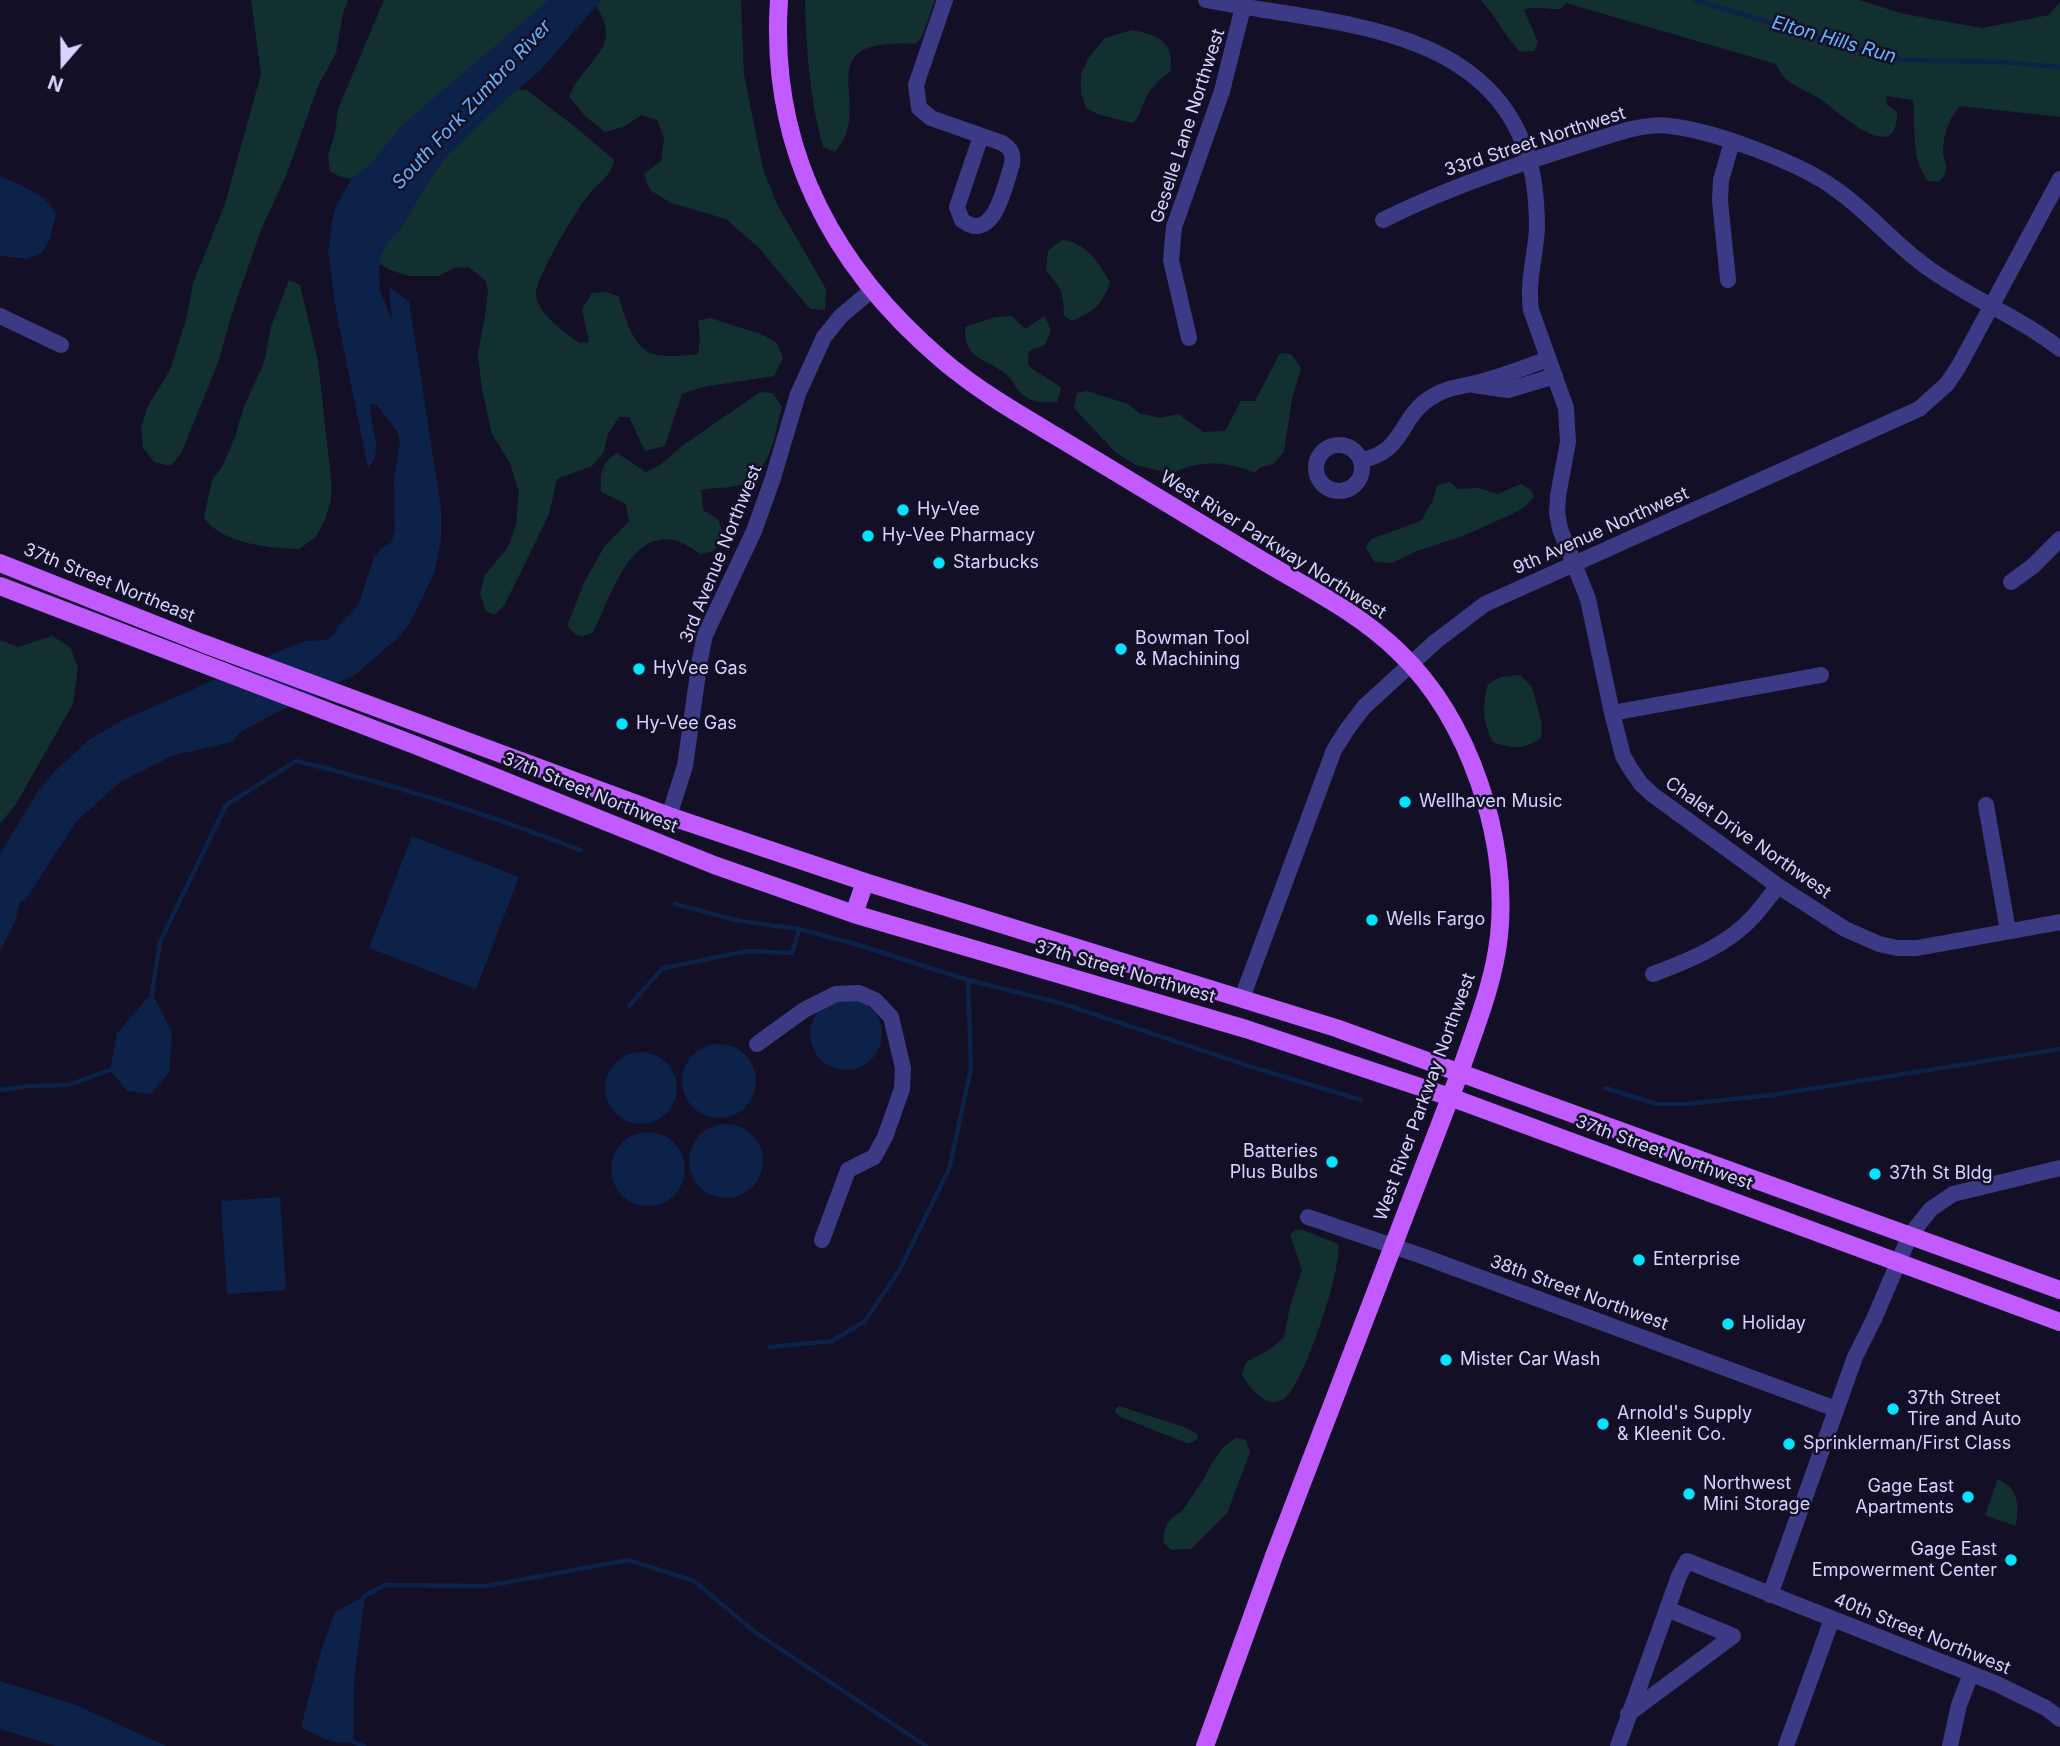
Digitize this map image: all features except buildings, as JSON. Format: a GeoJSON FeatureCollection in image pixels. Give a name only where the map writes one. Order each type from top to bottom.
{"type":"FeatureCollection","features":[{"type":"Feature","properties":{"kind":"main road","name":"West River Parkway Northwest"},"geometry":{"type":"LineString","coordinates":[[779,0],[777,32],[780,78],[789,133],[798,162],[829,227],[873,289],[940,358],[968,380],[1370,627],[1411,665],[1441,705],[1471,761],[1485,800],[1497,849],[1501,906],[1496,958],[1460,1072],[1205,1746]]}},
{"type":"Feature","properties":{"kind":"main road","name":"37th Street Northeast"},"geometry":{"type":"LineString","coordinates":[[0,563],[202,643]]}},
{"type":"Feature","properties":{"kind":"main road","name":"37th Street Northwest"},"geometry":{"type":"LineString","coordinates":[[0,586],[365,725],[661,845],[854,914],[1246,1029],[1450,1097],[2060,1322]]}},
{"type":"Feature","properties":{"kind":"main road","name":"37th Street Northwest"},"geometry":{"type":"LineString","coordinates":[[202,643],[669,816],[865,882],[1242,998],[1460,1072],[2060,1290]]}},
{"type":"Feature","properties":{"kind":"main road"},"geometry":{"type":"LineString","coordinates":[[854,914],[865,882]]}},
{"type":"Feature","properties":{"kind":"street"},"geometry":{"type":"LineString","coordinates":[[945,0],[916,86],[917,103],[923,113],[1008,146],[1013,159],[994,214],[987,223],[976,226],[962,220],[957,207],[981,136]]}},
{"type":"Feature","properties":{"kind":"street","name":"Chalet Drive Northwest"},"geometry":{"type":"LineString","coordinates":[[1206,0],[1382,32],[1441,53],[1481,82],[1505,107],[1524,145],[1533,178],[1536,230],[1529,297],[1531,310],[1566,408],[1568,423],[1568,442],[1557,512],[1566,545],[1594,620],[1623,756],[1641,784],[1778,886],[1862,938],[1897,948],[1917,948],[2060,922]]}},
{"type":"Feature","properties":{"kind":"street","name":"Geselle Lane Northwest"},"geometry":{"type":"LineString","coordinates":[[1189,338],[1171,260],[1174,227],[1225,81],[1243,7]]}},
{"type":"Feature","properties":{"kind":"street","name":"33rd Street Northwest"},"geometry":{"type":"LineString","coordinates":[[1383,220],[1424,199],[1529,161],[1627,130],[1650,125],[1687,129],[1732,142],[1817,176],[1837,189],[1926,267],[2060,349]]}},
{"type":"Feature","properties":{"kind":"street"},"geometry":{"type":"LineString","coordinates":[[1728,279],[1720,201],[1721,180],[1732,142]]}},
{"type":"Feature","properties":{"kind":"street","name":"9th Avenue Northwest"},"geometry":{"type":"LineString","coordinates":[[1242,998],[1334,750],[1364,707],[1450,630],[1485,604],[1919,410],[1947,384],[2060,179]]}},
{"type":"Feature","properties":{"kind":"street","name":"3rd Avenue Northwest"},"geometry":{"type":"LineString","coordinates":[[669,816],[685,766],[699,659],[705,635],[754,531],[802,384],[824,337],[841,316],[873,289]]}},
{"type":"Feature","properties":{"kind":"street"},"geometry":{"type":"LineString","coordinates":[[0,316],[61,345]]}},
{"type":"Feature","properties":{"kind":"street"},"geometry":{"type":"LineString","coordinates":[[1361,460],[1376,458],[1397,442],[1419,406],[1429,398],[1456,386],[1472,384],[1548,359]]}},
{"type":"Feature","properties":{"kind":"street"},"geometry":{"type":"LineString","coordinates":[[1472,384],[1508,390],[1555,376]]}},
{"type":"Feature","properties":{"kind":"street"},"geometry":{"type":"LineString","coordinates":[[2011,582],[2033,566],[2060,539]]}},
{"type":"Feature","properties":{"kind":"street"},"geometry":{"type":"LineString","coordinates":[[1612,713],[1821,675]]}},
{"type":"Feature","properties":{"kind":"street"},"geometry":{"type":"LineString","coordinates":[[1986,804],[2008,931]]}},
{"type":"Feature","properties":{"kind":"street"},"geometry":{"type":"LineString","coordinates":[[1653,974],[1684,963],[1738,931],[1778,886]]}},
{"type":"Feature","properties":{"kind":"street"},"geometry":{"type":"LineString","coordinates":[[757,1044],[804,1010],[836,993],[859,993],[875,1000],[891,1017],[902,1068],[902,1089],[885,1137],[873,1157],[848,1170],[822,1240]]}},
{"type":"Feature","properties":{"kind":"street"},"geometry":{"type":"LineString","coordinates":[[1770,1595],[1855,1357],[1910,1235],[1931,1209],[1953,1194],[2060,1168]]}},
{"type":"Feature","properties":{"kind":"street","name":"38th Street Northwest"},"geometry":{"type":"LineString","coordinates":[[1308,1217],[1434,1260],[1836,1409]]}},
{"type":"Feature","properties":{"kind":"street","name":"40th Street Northwest"},"geometry":{"type":"LineString","coordinates":[[1667,1609],[1687,1561],[2021,1695],[2060,1719]]}},
{"type":"Feature","properties":{"kind":"street"},"geometry":{"type":"LineString","coordinates":[[1618,1746],[1628,1714],[1667,1609],[1732,1636],[1628,1714]]}},
{"type":"Feature","properties":{"kind":"street"},"geometry":{"type":"LineString","coordinates":[[1786,1746],[1832,1619]]}},
{"type":"Feature","properties":{"kind":"street"},"geometry":{"type":"LineString","coordinates":[[1950,1746],[1959,1705],[1971,1674]]}},
{"type":"Feature","properties":{"kind":"green space"},"geometry":{"type":"Polygon","coordinates":[[[251,0],[348,0],[336,53],[318,86],[287,173],[261,230],[218,363],[181,454],[170,466],[154,462],[143,448],[141,428],[148,406],[170,370],[186,320],[193,283],[225,204],[261,74],[251,0]]]}},
{"type":"Feature","properties":{"kind":"green space"},"geometry":{"type":"Polygon","coordinates":[[[384,0],[550,0],[375,170],[348,179],[330,171],[328,155],[335,133],[338,109],[384,0]]]}},
{"type":"Feature","properties":{"kind":"green space"},"geometry":{"type":"Polygon","coordinates":[[[592,0],[741,0],[744,75],[763,169],[777,204],[826,289],[825,310],[810,309],[758,247],[726,219],[671,203],[650,190],[644,174],[661,161],[664,138],[657,120],[642,115],[623,127],[605,132],[585,116],[569,97],[605,41],[606,30],[602,17],[592,0]]]}},
{"type":"Feature","properties":{"kind":"green space"},"geometry":{"type":"Polygon","coordinates":[[[805,0],[935,0],[922,37],[915,44],[881,45],[860,52],[851,63],[848,78],[850,115],[846,134],[835,152],[823,147],[815,111],[805,0]]]}},
{"type":"Feature","properties":{"kind":"green space"},"geometry":{"type":"Polygon","coordinates":[[[1481,0],[1859,0],[1904,14],[1982,28],[2049,15],[2060,2],[2060,117],[1960,106],[1950,121],[1945,137],[1945,173],[1938,182],[1928,181],[1918,163],[1916,153],[1913,100],[1886,96],[1887,105],[1897,112],[1895,129],[1887,136],[1877,136],[1864,131],[1817,97],[1793,84],[1783,76],[1776,64],[1566,3],[1561,9],[1524,10],[1538,42],[1534,51],[1520,52],[1481,0]]]}},
{"type":"Feature","properties":{"kind":"green space"},"geometry":{"type":"Polygon","coordinates":[[[1132,30],[1150,34],[1163,42],[1170,53],[1171,62],[1170,72],[1150,90],[1133,123],[1100,115],[1086,108],[1081,93],[1081,74],[1089,57],[1105,38],[1132,30]]]}},
{"type":"Feature","properties":{"kind":"green space"},"geometry":{"type":"Polygon","coordinates":[[[507,88],[527,90],[614,160],[607,175],[589,194],[567,228],[537,286],[538,302],[553,322],[579,343],[589,342],[582,309],[592,293],[607,292],[619,297],[633,335],[642,347],[653,354],[698,354],[698,321],[710,318],[761,334],[777,343],[783,358],[774,376],[702,387],[682,394],[665,446],[645,451],[629,417],[619,417],[608,434],[604,452],[592,466],[557,479],[549,514],[504,606],[494,615],[486,611],[480,594],[485,575],[508,547],[516,525],[519,492],[510,463],[492,434],[482,389],[478,354],[488,289],[485,280],[468,267],[455,268],[438,276],[409,276],[390,270],[372,259],[363,224],[507,88]]]}},
{"type":"Feature","properties":{"kind":"green space"},"geometry":{"type":"Polygon","coordinates":[[[1062,240],[1085,249],[1110,282],[1096,307],[1072,321],[1064,316],[1061,291],[1046,271],[1048,251],[1062,240]]]}},
{"type":"Feature","properties":{"kind":"green space"},"geometry":{"type":"Polygon","coordinates":[[[289,280],[300,285],[318,361],[331,480],[331,500],[326,517],[316,537],[299,549],[260,546],[234,539],[212,527],[204,518],[212,480],[223,465],[244,406],[264,363],[271,327],[289,280]]]}},
{"type":"Feature","properties":{"kind":"green space"},"geometry":{"type":"Polygon","coordinates":[[[1012,316],[1025,329],[1044,316],[1051,329],[1045,345],[1029,351],[1028,365],[1061,388],[1057,402],[1041,402],[1027,398],[1008,376],[973,354],[969,347],[965,327],[995,317],[1012,316]]]}},
{"type":"Feature","properties":{"kind":"green space"},"geometry":{"type":"Polygon","coordinates":[[[1280,353],[1291,354],[1301,368],[1292,399],[1284,452],[1273,464],[1259,468],[1255,473],[1213,463],[1193,466],[1172,474],[1136,465],[1116,453],[1074,408],[1077,393],[1087,391],[1128,404],[1139,413],[1160,418],[1178,414],[1204,432],[1225,431],[1241,401],[1255,401],[1280,353]]]}},
{"type":"Feature","properties":{"kind":"green space"},"geometry":{"type":"Polygon","coordinates":[[[760,392],[773,393],[782,407],[771,450],[761,470],[740,485],[701,490],[703,510],[718,519],[723,533],[714,551],[701,554],[677,541],[660,540],[646,545],[623,570],[593,632],[582,636],[573,632],[567,626],[585,581],[604,547],[629,521],[626,504],[601,492],[601,474],[608,461],[617,453],[646,472],[660,465],[682,446],[760,392]]]}},
{"type":"Feature","properties":{"kind":"green space"},"geometry":{"type":"Polygon","coordinates":[[[1450,482],[1458,489],[1479,488],[1497,494],[1521,484],[1531,490],[1534,497],[1525,507],[1463,536],[1417,551],[1392,563],[1374,562],[1366,547],[1371,539],[1421,521],[1433,500],[1437,485],[1450,482]]]}},
{"type":"Feature","properties":{"kind":"green space"},"geometry":{"type":"Polygon","coordinates":[[[52,636],[70,647],[78,667],[73,704],[16,804],[0,824],[0,640],[18,647],[52,636]]]}},
{"type":"Feature","properties":{"kind":"green space"},"geometry":{"type":"Polygon","coordinates":[[[1520,675],[1532,687],[1542,724],[1541,738],[1529,745],[1512,747],[1493,742],[1485,720],[1485,700],[1488,684],[1501,677],[1520,675]]]}},
{"type":"Feature","properties":{"kind":"green space"},"geometry":{"type":"Polygon","coordinates":[[[1295,1230],[1303,1230],[1338,1244],[1335,1275],[1321,1322],[1295,1386],[1281,1401],[1267,1401],[1250,1387],[1242,1374],[1246,1362],[1272,1348],[1284,1337],[1290,1306],[1302,1270],[1290,1234],[1295,1230]]]}},
{"type":"Feature","properties":{"kind":"green space"},"geometry":{"type":"Polygon","coordinates":[[[1119,1406],[1187,1428],[1197,1434],[1198,1439],[1189,1444],[1121,1417],[1115,1412],[1119,1406]]]}},
{"type":"Feature","properties":{"kind":"green space"},"geometry":{"type":"Polygon","coordinates":[[[1236,1438],[1246,1440],[1250,1453],[1227,1513],[1191,1549],[1171,1550],[1163,1542],[1168,1523],[1182,1511],[1224,1446],[1236,1438]]]}},
{"type":"Feature","properties":{"kind":"green space"},"geometry":{"type":"Polygon","coordinates":[[[1998,1479],[2010,1488],[2016,1498],[2016,1526],[1985,1515],[1998,1479]]]}},
{"type":"Feature","properties":{"kind":"water","name":"South Fork Zumbro River"},"geometry":{"type":"Polygon","coordinates":[[[549,0],[601,0],[541,70],[504,101],[446,157],[399,232],[387,243],[381,255],[380,290],[392,320],[389,287],[409,301],[441,508],[441,540],[434,574],[410,623],[397,639],[355,675],[277,712],[241,732],[231,742],[172,756],[120,782],[76,822],[26,899],[20,902],[15,921],[0,952],[0,854],[38,791],[55,771],[89,740],[121,721],[284,649],[306,641],[326,640],[334,635],[339,625],[358,606],[374,557],[391,543],[395,531],[394,479],[400,442],[397,431],[377,405],[371,404],[376,453],[368,468],[337,316],[328,252],[336,206],[351,180],[372,163],[401,126],[549,0]]]}},
{"type":"Feature","properties":{"kind":"water"},"geometry":{"type":"Polygon","coordinates":[[[0,176],[39,195],[56,213],[50,239],[42,253],[27,259],[0,256],[0,176]]]}},
{"type":"Feature","properties":{"kind":"water"},"geometry":{"type":"Polygon","coordinates":[[[412,836],[519,877],[476,989],[369,948],[412,836]]]}},
{"type":"Feature","properties":{"kind":"water"},"geometry":{"type":"Polygon","coordinates":[[[152,993],[172,1033],[169,1072],[151,1094],[127,1091],[110,1070],[117,1033],[152,993]]]}},
{"type":"Feature","properties":{"kind":"water"},"geometry":{"type":"Polygon","coordinates":[[[846,998],[866,1004],[876,1014],[882,1034],[876,1054],[866,1064],[846,1070],[826,1064],[816,1054],[810,1034],[816,1014],[826,1004],[846,998]]]}},
{"type":"Feature","properties":{"kind":"water"},"geometry":{"type":"Polygon","coordinates":[[[719,1044],[733,1047],[745,1055],[753,1067],[756,1081],[753,1095],[745,1107],[733,1115],[719,1118],[705,1115],[693,1107],[685,1095],[682,1081],[685,1067],[693,1055],[705,1047],[719,1044]]]}},
{"type":"Feature","properties":{"kind":"water"},"geometry":{"type":"Polygon","coordinates":[[[648,1052],[667,1062],[675,1074],[675,1102],[667,1114],[655,1122],[634,1124],[615,1114],[607,1102],[605,1081],[615,1062],[627,1054],[648,1052]]]}},
{"type":"Feature","properties":{"kind":"water"},"geometry":{"type":"Polygon","coordinates":[[[726,1124],[740,1127],[752,1135],[760,1147],[763,1161],[760,1175],[752,1187],[740,1195],[726,1198],[712,1195],[700,1187],[692,1175],[689,1161],[692,1147],[700,1135],[712,1127],[726,1124]]]}},
{"type":"Feature","properties":{"kind":"water"},"geometry":{"type":"Polygon","coordinates":[[[648,1132],[662,1135],[674,1143],[682,1155],[685,1169],[682,1183],[674,1195],[662,1203],[648,1206],[634,1203],[622,1195],[614,1183],[611,1169],[614,1155],[622,1143],[634,1135],[648,1132]]]}},
{"type":"Feature","properties":{"kind":"water"},"geometry":{"type":"Polygon","coordinates":[[[280,1197],[286,1290],[227,1294],[221,1201],[280,1197]]]}},
{"type":"Feature","properties":{"kind":"water"},"geometry":{"type":"Polygon","coordinates":[[[365,1596],[354,1680],[353,1742],[333,1741],[301,1727],[322,1648],[335,1612],[365,1596]]]}},
{"type":"Feature","properties":{"kind":"water"},"geometry":{"type":"Polygon","coordinates":[[[0,1681],[76,1705],[166,1746],[56,1746],[0,1729],[0,1681]]]}},
{"type":"Feature","properties":{"kind":"waterway","name":"Elton Hills Run"},"geometry":{"type":"LineString","coordinates":[[1695,0],[1853,48],[1902,60],[2001,62],[2060,67]]}},
{"type":"Feature","properties":{"kind":"waterway"},"geometry":{"type":"LineString","coordinates":[[152,993],[160,942],[226,805],[296,761],[440,801],[580,850]]}},
{"type":"Feature","properties":{"kind":"waterway"},"geometry":{"type":"LineString","coordinates":[[675,904],[740,921],[799,929],[852,943],[968,980],[1061,1003],[1252,1067],[1361,1100]]}},
{"type":"Feature","properties":{"kind":"waterway"},"geometry":{"type":"LineString","coordinates":[[629,1006],[663,968],[747,951],[792,953],[799,930]]}},
{"type":"Feature","properties":{"kind":"waterway"},"geometry":{"type":"LineString","coordinates":[[770,1347],[832,1341],[865,1321],[899,1271],[949,1169],[971,1069],[968,980]]}},
{"type":"Feature","properties":{"kind":"waterway"},"geometry":{"type":"LineString","coordinates":[[1605,1088],[1657,1104],[1687,1104],[1772,1095],[2060,1049]]}},
{"type":"Feature","properties":{"kind":"waterway"},"geometry":{"type":"LineString","coordinates":[[0,1090],[68,1085],[110,1070]]}},
{"type":"Feature","properties":{"kind":"waterway"},"geometry":{"type":"LineString","coordinates":[[365,1596],[384,1585],[487,1586],[628,1560],[694,1581],[755,1632],[926,1746]]}},
{"type":"Feature","properties":{"kind":"waterway"},"geometry":{"type":"LineString","coordinates":[[353,1742],[364,1746]]}},
{"type":"Feature","properties":{"kind":"place","name":"Hy-Vee"},"geometry":{"type":"Point","coordinates":[903,510]}},
{"type":"Feature","properties":{"kind":"place","name":"Hy-Vee Pharmacy"},"geometry":{"type":"Point","coordinates":[868,536]}},
{"type":"Feature","properties":{"kind":"place","name":"Starbucks"},"geometry":{"type":"Point","coordinates":[939,563]}},
{"type":"Feature","properties":{"kind":"place","name":"Bowman Tool & Machining"},"geometry":{"type":"Point","coordinates":[1121,649]}},
{"type":"Feature","properties":{"kind":"place","name":"HyVee Gas"},"geometry":{"type":"Point","coordinates":[639,669]}},
{"type":"Feature","properties":{"kind":"place","name":"Hy-Vee Gas"},"geometry":{"type":"Point","coordinates":[622,724]}},
{"type":"Feature","properties":{"kind":"place","name":"Wellhaven Music"},"geometry":{"type":"Point","coordinates":[1405,802]}},
{"type":"Feature","properties":{"kind":"place","name":"Wells Fargo"},"geometry":{"type":"Point","coordinates":[1372,920]}},
{"type":"Feature","properties":{"kind":"place","name":"Batteries Plus Bulbs"},"geometry":{"type":"Point","coordinates":[1332,1162]}},
{"type":"Feature","properties":{"kind":"place","name":"37th St Bldg"},"geometry":{"type":"Point","coordinates":[1875,1174]}},
{"type":"Feature","properties":{"kind":"place","name":"Enterprise"},"geometry":{"type":"Point","coordinates":[1639,1260]}},
{"type":"Feature","properties":{"kind":"place","name":"Holiday"},"geometry":{"type":"Point","coordinates":[1728,1324]}},
{"type":"Feature","properties":{"kind":"place","name":"Mister Car Wash"},"geometry":{"type":"Point","coordinates":[1446,1360]}},
{"type":"Feature","properties":{"kind":"place","name":"37th Street Tire and Auto"},"geometry":{"type":"Point","coordinates":[1893,1409]}},
{"type":"Feature","properties":{"kind":"place","name":"Arnold's Supply & Kleenit Co."},"geometry":{"type":"Point","coordinates":[1603,1424]}},
{"type":"Feature","properties":{"kind":"place","name":"Sprinklerman/First Class"},"geometry":{"type":"Point","coordinates":[1789,1444]}},
{"type":"Feature","properties":{"kind":"place","name":"Northwest Mini Storage"},"geometry":{"type":"Point","coordinates":[1689,1494]}},
{"type":"Feature","properties":{"kind":"place","name":"Gage East Apartments"},"geometry":{"type":"Point","coordinates":[1968,1497]}},
{"type":"Feature","properties":{"kind":"place","name":"Gage East Empowerment Center"},"geometry":{"type":"Point","coordinates":[2011,1560]}}]}
